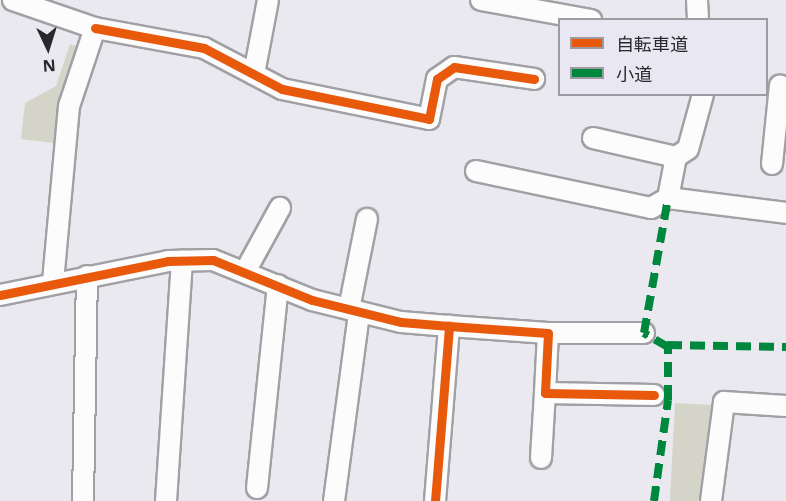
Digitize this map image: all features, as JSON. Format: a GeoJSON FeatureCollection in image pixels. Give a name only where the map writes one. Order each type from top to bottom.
{"type":"FeatureCollection","features":[{"type":"Feature","properties":{"kind":"street"},"geometry":{"type":"LineString","coordinates":[[13,0],[95,28],[204,48],[282,89],[429,119],[436,79],[454,67],[534,79]]}},
{"type":"Feature","properties":{"kind":"street"},"geometry":{"type":"LineString","coordinates":[[254,74],[268,0]]}},
{"type":"Feature","properties":{"kind":"street"},"geometry":{"type":"LineString","coordinates":[[481,0],[513,3],[582,18]]}},
{"type":"Feature","properties":{"kind":"street"},"geometry":{"type":"LineString","coordinates":[[697,0],[698,18]]}},
{"type":"Feature","properties":{"kind":"street"},"geometry":{"type":"LineString","coordinates":[[53,281],[69,106],[95,28]]}},
{"type":"Feature","properties":{"kind":"street"},"geometry":{"type":"LineString","coordinates":[[772,164],[778,84]]}},
{"type":"Feature","properties":{"kind":"street"},"geometry":{"type":"LineString","coordinates":[[593,138],[676,156],[688,149],[702,96]]}},
{"type":"Feature","properties":{"kind":"street"},"geometry":{"type":"LineString","coordinates":[[668,198],[676,156]]}},
{"type":"Feature","properties":{"kind":"street"},"geometry":{"type":"LineString","coordinates":[[476,171],[651,208],[668,198],[786,213]]}},
{"type":"Feature","properties":{"kind":"street"},"geometry":{"type":"LineString","coordinates":[[246,270],[280,208]]}},
{"type":"Feature","properties":{"kind":"street"},"geometry":{"type":"LineString","coordinates":[[334,501],[354,311],[367,219]]}},
{"type":"Feature","properties":{"kind":"street"},"geometry":{"type":"LineString","coordinates":[[0,295],[53,281],[182,261],[213,260],[246,270],[278,285],[354,311],[449,326],[548,333],[644,333]]}},
{"type":"Feature","properties":{"kind":"street"},"geometry":{"type":"LineString","coordinates":[[166,501],[182,261]]}},
{"type":"Feature","properties":{"kind":"street"},"geometry":{"type":"LineString","coordinates":[[83,501],[87,276]]}},
{"type":"Feature","properties":{"kind":"street"},"geometry":{"type":"LineString","coordinates":[[257,488],[278,285]]}},
{"type":"Feature","properties":{"kind":"street"},"geometry":{"type":"LineString","coordinates":[[435,501],[449,326]]}},
{"type":"Feature","properties":{"kind":"street"},"geometry":{"type":"LineString","coordinates":[[541,458],[548,333]]}},
{"type":"Feature","properties":{"kind":"street"},"geometry":{"type":"LineString","coordinates":[[545,393],[654,395]]}},
{"type":"Feature","properties":{"kind":"street"},"geometry":{"type":"LineString","coordinates":[[711,501],[724,402],[786,406]]}},
{"type":"Feature","properties":{"kind":"shaded area"},"geometry":{"type":"Polygon","coordinates":[[[70,44],[79,47],[59,107],[55,143],[21,139],[25,103],[56,86],[70,44]]]}},
{"type":"Feature","properties":{"kind":"shaded area"},"geometry":{"type":"Polygon","coordinates":[[[675,403],[713,405],[708,501],[670,501],[675,403]]]}},
{"type":"Feature","properties":{"kind":"marked path"},"geometry":{"type":"LineString","coordinates":[[654,501],[668,400],[668,347],[644,333],[668,198]]}},
{"type":"Feature","properties":{"kind":"marked path"},"geometry":{"type":"LineString","coordinates":[[667,345],[786,347]]}},
{"type":"Feature","properties":{"kind":"cycle path"},"geometry":{"type":"LineString","coordinates":[[95,28],[204,48],[282,89],[429,119],[437,79],[454,67],[534,79]]}},
{"type":"Feature","properties":{"kind":"cycle path"},"geometry":{"type":"LineString","coordinates":[[0,295],[168,261],[213,260],[312,300],[401,322],[449,326]]}},
{"type":"Feature","properties":{"kind":"cycle path"},"geometry":{"type":"LineString","coordinates":[[435,501],[449,326],[548,333],[545,393],[654,395]]}}]}
